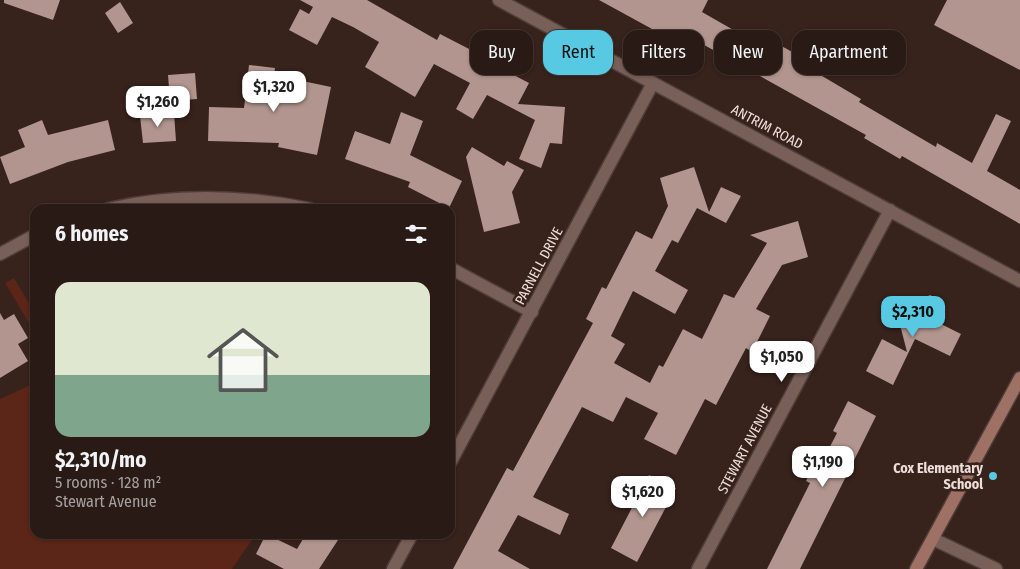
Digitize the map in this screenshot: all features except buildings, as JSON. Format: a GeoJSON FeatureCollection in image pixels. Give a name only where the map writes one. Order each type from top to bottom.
{"type":"FeatureCollection","features":[{"type":"Feature","properties":{"kind":"main road"},"geometry":{"type":"LineString","coordinates":[[916,569],[1020,378]]}},
{"type":"Feature","properties":{"kind":"street","name":"ANTRIM ROAD"},"geometry":{"type":"LineString","coordinates":[[498,0],[1020,281]]}},
{"type":"Feature","properties":{"kind":"street","name":"PARNELL DRIVE"},"geometry":{"type":"LineString","coordinates":[[455,455],[653,83]]}},
{"type":"Feature","properties":{"kind":"street"},"geometry":{"type":"LineString","coordinates":[[132,204],[201,196],[283,204]]}},
{"type":"Feature","properties":{"kind":"street","name":"STEWART AVENUE"},"geometry":{"type":"LineString","coordinates":[[698,569],[890,210]]}},
{"type":"Feature","properties":{"kind":"street"},"geometry":{"type":"LineString","coordinates":[[0,254],[30,238]]}},
{"type":"Feature","properties":{"kind":"street"},"geometry":{"type":"LineString","coordinates":[[455,271],[532,312]]}},
{"type":"Feature","properties":{"kind":"street"},"geometry":{"type":"LineString","coordinates":[[393,569],[409,539]]}},
{"type":"Feature","properties":{"kind":"street"},"geometry":{"type":"LineString","coordinates":[[933,539],[996,569]]}},
{"type":"Feature","properties":{"kind":"shaded area"},"geometry":{"type":"Polygon","coordinates":[[[14,278],[30,305],[30,325],[5,283],[14,278]]]}},
{"type":"Feature","properties":{"kind":"shaded area"},"geometry":{"type":"Polygon","coordinates":[[[30,385],[30,539],[253,539],[232,569],[0,569],[0,399],[30,385]]]}},
{"type":"Feature","properties":{"kind":"place","name":"Cox Elementary School"},"geometry":{"type":"Point","coordinates":[993,476]}}]}
